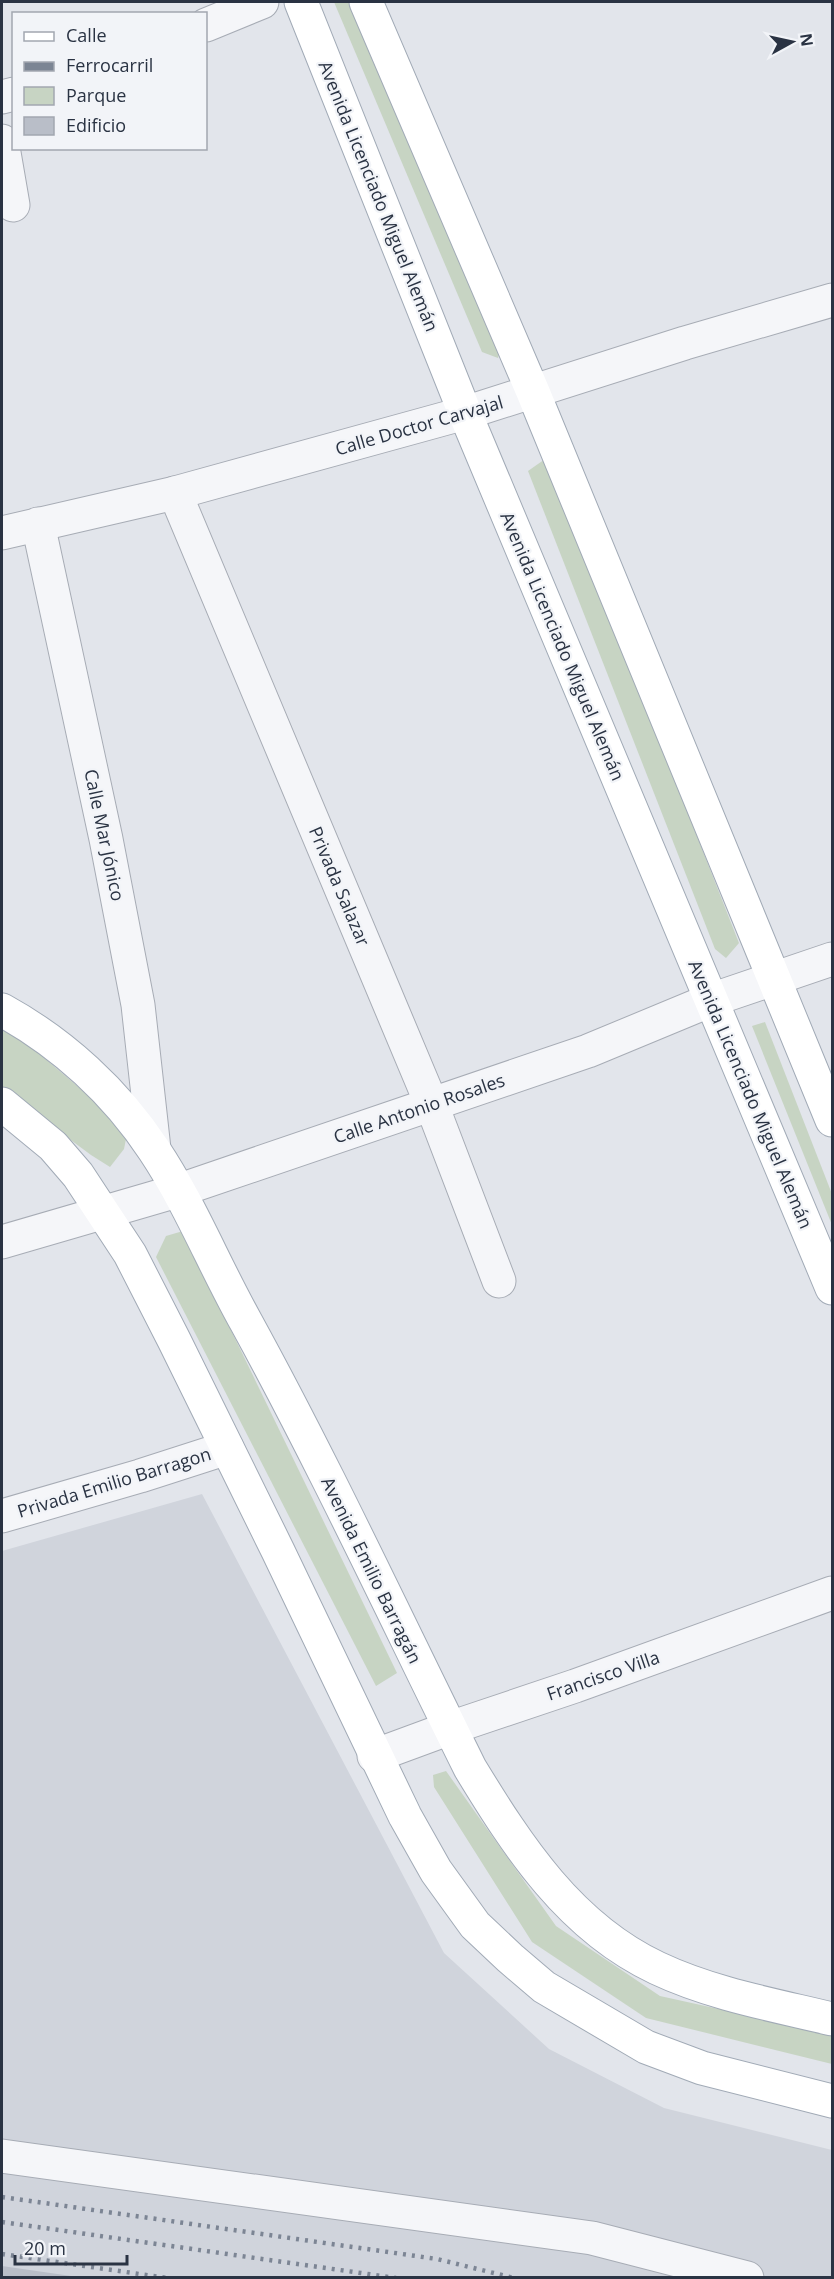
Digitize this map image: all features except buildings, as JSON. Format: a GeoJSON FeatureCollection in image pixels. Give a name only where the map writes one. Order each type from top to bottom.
{"type":"FeatureCollection","features":[{"type":"Feature","properties":{"kind":"main road","name":"Avenida Licenciado Miguel Alemán"},"geometry":{"type":"LineString","coordinates":[[302,2],[465,413],[831,1281]]}},
{"type":"Feature","properties":{"kind":"main road"},"geometry":{"type":"LineString","coordinates":[[366,2],[533,392],[832,1120]]}},
{"type":"Feature","properties":{"kind":"main road","name":"Avenida Emilio Barragán"},"geometry":{"type":"LineString","coordinates":[[2,1010],[65,1052],[110,1093],[154,1149],[288,1398],[481,1787],[538,1871],[574,1910],[613,1943],[657,1968],[707,1988],[832,2019]]}},
{"type":"Feature","properties":{"kind":"main road"},"geometry":{"type":"LineString","coordinates":[[2,1104],[53,1146],[78,1175],[130,1254],[227,1448],[374,1756],[436,1871],[475,1925],[544,1987],[646,2047],[702,2068],[832,2101]]}},
{"type":"Feature","properties":{"kind":"street"},"geometry":{"type":"LineString","coordinates":[[207,25],[262,2]]}},
{"type":"Feature","properties":{"kind":"street"},"geometry":{"type":"LineString","coordinates":[[2,141],[13,205]]}},
{"type":"Feature","properties":{"kind":"street","name":"Calle Doctor Carvajal"},"geometry":{"type":"LineString","coordinates":[[2,532],[175,492],[465,413],[685,343],[832,300]]}},
{"type":"Feature","properties":{"kind":"street","name":"Privada Salazar"},"geometry":{"type":"LineString","coordinates":[[175,492],[431,1103],[499,1281]]}},
{"type":"Feature","properties":{"kind":"street","name":"Calle Mar Jónico"},"geometry":{"type":"LineString","coordinates":[[38,525],[106,840],[138,1005],[154,1149]]}},
{"type":"Feature","properties":{"kind":"street","name":"Calle Antonio Rosales"},"geometry":{"type":"LineString","coordinates":[[2,1242],[177,1191],[588,1051],[711,1000],[832,959]]}},
{"type":"Feature","properties":{"kind":"street","name":"Privada Emilio Barragon"},"geometry":{"type":"LineString","coordinates":[[2,1516],[227,1448]]}},
{"type":"Feature","properties":{"kind":"street","name":"Francisco Villa"},"geometry":{"type":"LineString","coordinates":[[374,1756],[832,1593]]}},
{"type":"Feature","properties":{"kind":"street"},"geometry":{"type":"LineString","coordinates":[[2,2156],[592,2238],[747,2277]]}},
{"type":"Feature","properties":{"kind":"shaded area"},"geometry":{"type":"Polygon","coordinates":[[[202,1494],[444,1953],[549,2049],[664,2108],[832,2150],[832,2277],[2,2278],[2,1551],[202,1494]]]}},
{"type":"Feature","properties":{"kind":"green space"},"geometry":{"type":"Polygon","coordinates":[[[334,2],[357,2],[502,342],[498,358],[482,352],[334,2]]]}},
{"type":"Feature","properties":{"kind":"green space"},"geometry":{"type":"Polygon","coordinates":[[[548,457],[739,943],[726,958],[715,949],[528,471],[548,457]]]}},
{"type":"Feature","properties":{"kind":"green space"},"geometry":{"type":"Polygon","coordinates":[[[765,1022],[832,1194],[832,1225],[752,1026],[765,1022]]]}},
{"type":"Feature","properties":{"kind":"green space"},"geometry":{"type":"Polygon","coordinates":[[[2,1027],[23,1040],[128,1129],[124,1149],[110,1167],[2,1089],[2,1027]]]}},
{"type":"Feature","properties":{"kind":"green space"},"geometry":{"type":"Polygon","coordinates":[[[183,1231],[397,1673],[376,1686],[156,1257],[166,1236],[183,1231]]]}},
{"type":"Feature","properties":{"kind":"green space"},"geometry":{"type":"Polygon","coordinates":[[[446,1771],[556,1926],[660,1996],[832,2034],[832,2064],[646,2018],[532,1942],[434,1787],[433,1775],[446,1771]]]}},
{"type":"Feature","properties":{"kind":"railway"},"geometry":{"type":"LineString","coordinates":[[2,2197],[437,2259],[514,2278]]}},
{"type":"Feature","properties":{"kind":"railway"},"geometry":{"type":"LineString","coordinates":[[2,2222],[396,2278]]}},
{"type":"Feature","properties":{"kind":"railway"},"geometry":{"type":"LineString","coordinates":[[2,2254],[167,2278]]}}]}
